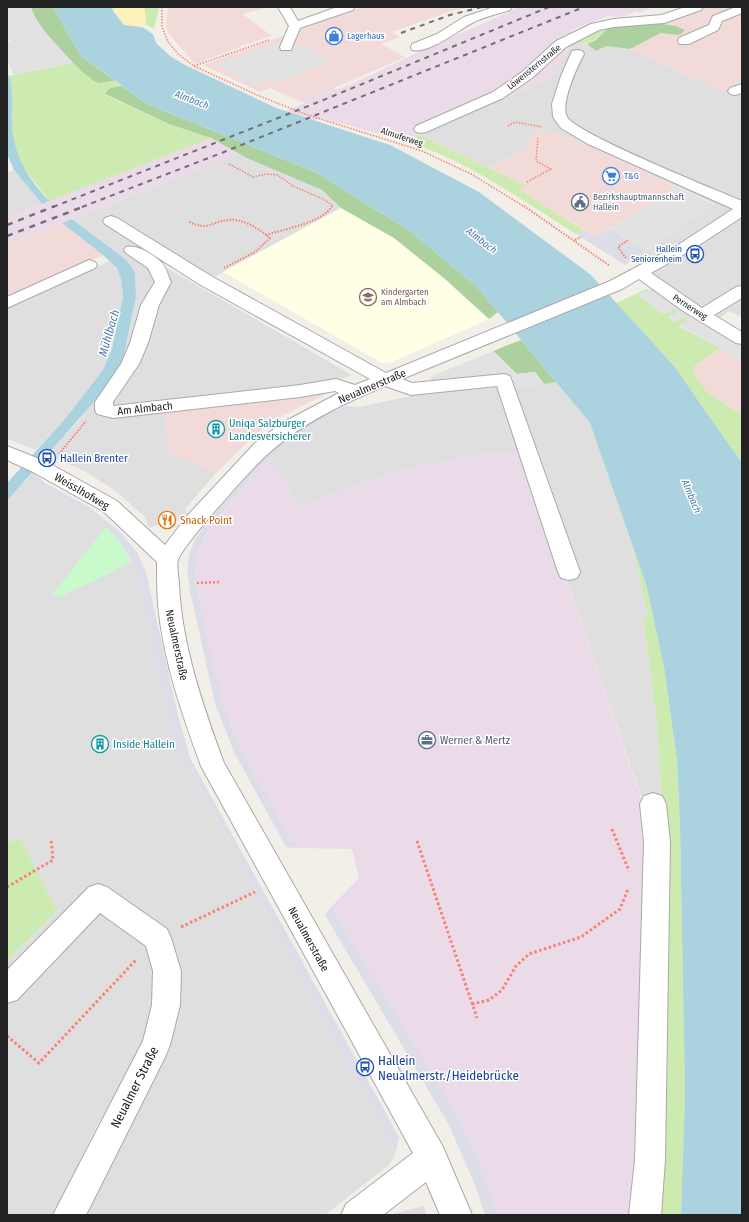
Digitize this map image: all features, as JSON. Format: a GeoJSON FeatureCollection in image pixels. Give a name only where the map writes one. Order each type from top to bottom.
{"type":"FeatureCollection","features":[{"type":"Feature","properties":{"kind":"street"},"geometry":{"type":"LineString","coordinates":[[284,7],[295,26]]}},
{"type":"Feature","properties":{"kind":"street"},"geometry":{"type":"LineString","coordinates":[[286,47],[295,26],[349,7]]}},
{"type":"Feature","properties":{"kind":"street"},"geometry":{"type":"LineString","coordinates":[[417,47],[442,37],[468,20],[506,7]]}},
{"type":"Feature","properties":{"kind":"street","name":"Löwensternstraße"},"geometry":{"type":"LineString","coordinates":[[421,129],[498,95],[527,75],[561,44],[595,27],[614,23],[664,19],[697,7]]}},
{"type":"Feature","properties":{"kind":"street"},"geometry":{"type":"LineString","coordinates":[[684,41],[714,26],[717,19],[742,8]]}},
{"type":"Feature","properties":{"kind":"street","name":"Löwensternstraße"},"geometry":{"type":"LineString","coordinates":[[577,54],[568,75],[558,110],[560,117],[568,126],[593,141],[742,208]]}},
{"type":"Feature","properties":{"kind":"street","name":"Neualmerstraße"},"geometry":{"type":"LineString","coordinates":[[456,1215],[432,1158],[213,766],[192,709],[169,605],[168,558],[194,521],[262,448],[302,419],[355,392],[496,334],[628,275],[684,248],[742,208]]}},
{"type":"Feature","properties":{"kind":"street"},"geometry":{"type":"LineString","coordinates":[[111,221],[204,280],[385,380],[411,389],[504,380],[569,572]]}},
{"type":"Feature","properties":{"kind":"street","name":"Am Almbach"},"geometry":{"type":"LineString","coordinates":[[134,235],[120,242],[155,265],[163,282],[150,305],[139,343],[130,364],[104,402],[104,410],[113,412],[300,391],[336,385],[355,392]]}},
{"type":"Feature","properties":{"kind":"street"},"geometry":{"type":"LineString","coordinates":[[7,303],[89,265]]}},
{"type":"Feature","properties":{"kind":"street","name":"Pernerweg"},"geometry":{"type":"LineString","coordinates":[[628,275],[654,284],[701,315],[742,338]]}},
{"type":"Feature","properties":{"kind":"street"},"geometry":{"type":"LineString","coordinates":[[701,315],[712,310],[742,291]]}},
{"type":"Feature","properties":{"kind":"street","name":"Weisslhofweg"},"geometry":{"type":"LineString","coordinates":[[29,462],[110,506],[168,558]]}},
{"type":"Feature","properties":{"kind":"street"},"geometry":{"type":"LineString","coordinates":[[645,1215],[650,1160],[656,874],[656,842],[653,804]]}},
{"type":"Feature","properties":{"kind":"street"},"geometry":{"type":"LineString","coordinates":[[7,990],[98,896],[157,938]]}},
{"type":"Feature","properties":{"kind":"street","name":"Neualmer Straße"},"geometry":{"type":"LineString","coordinates":[[69,1215],[156,1045],[166,1005],[167,971],[157,938]]}},
{"type":"Feature","properties":{"kind":"street"},"geometry":{"type":"LineString","coordinates":[[357,1215],[432,1158]]}},
{"type":"Feature","properties":{"kind":"path","name":"Almuferweg"},"geometry":{"type":"LineString","coordinates":[[162,7],[162,31],[170,45],[181,57],[194,66],[305,115],[395,141],[424,152],[458,168],[499,191],[628,275]]}},
{"type":"Feature","properties":{"kind":"path"},"geometry":{"type":"LineString","coordinates":[[194,66],[279,36],[295,26]]}},
{"type":"Feature","properties":{"kind":"path"},"geometry":{"type":"LineString","coordinates":[[508,126],[515,122],[542,127]]}},
{"type":"Feature","properties":{"kind":"path"},"geometry":{"type":"LineString","coordinates":[[527,182],[550,169],[536,161],[538,138]]}},
{"type":"Feature","properties":{"kind":"path"},"geometry":{"type":"LineString","coordinates":[[229,164],[253,177],[261,174],[275,174],[286,179],[294,186],[326,199],[332,205],[332,208],[328,211],[305,224],[266,235]]}},
{"type":"Feature","properties":{"kind":"path"},"geometry":{"type":"LineString","coordinates":[[189,222],[197,226],[210,227],[226,220],[233,220],[241,222],[270,238],[260,249],[225,267],[204,280]]}},
{"type":"Feature","properties":{"kind":"path"},"geometry":{"type":"LineString","coordinates":[[574,240],[581,237]]}},
{"type":"Feature","properties":{"kind":"path"},"geometry":{"type":"LineString","coordinates":[[628,240],[618,247],[628,275]]}},
{"type":"Feature","properties":{"kind":"path"},"geometry":{"type":"LineString","coordinates":[[29,462],[90,416],[104,410]]}},
{"type":"Feature","properties":{"kind":"path"},"geometry":{"type":"LineString","coordinates":[[197,583],[221,582]]}},
{"type":"Feature","properties":{"kind":"path"},"geometry":{"type":"LineString","coordinates":[[612,829],[629,870],[629,878]]}},
{"type":"Feature","properties":{"kind":"path"},"geometry":{"type":"LineString","coordinates":[[7,887],[53,860],[51,839]]}},
{"type":"Feature","properties":{"kind":"path"},"geometry":{"type":"LineString","coordinates":[[417,841],[477,1018]]}},
{"type":"Feature","properties":{"kind":"path"},"geometry":{"type":"LineString","coordinates":[[7,1036],[39,1063],[157,938],[245,897],[275,879]]}},
{"type":"Feature","properties":{"kind":"path"},"geometry":{"type":"LineString","coordinates":[[472,1004],[489,1000],[502,990],[516,966],[529,954],[581,937],[620,909],[630,886]]}},
{"type":"Feature","properties":{"kind":"shaded area"},"geometry":{"type":"Polygon","coordinates":[[[7,7],[31,7],[35,18],[45,32],[73,63],[14,75],[7,60],[7,42],[11,41],[7,37],[7,7]]]}},
{"type":"Feature","properties":{"kind":"shaded area"},"geometry":{"type":"Polygon","coordinates":[[[168,7],[269,7],[242,14],[272,36],[240,46],[195,64],[168,33],[166,27],[168,7]]]}},
{"type":"Feature","properties":{"kind":"shaded area","name":"Lagerhaus"},"geometry":{"type":"Polygon","coordinates":[[[363,7],[471,7],[451,11],[392,32],[400,37],[381,44],[405,57],[302,102],[270,88],[260,92],[203,65],[363,7]]]}},
{"type":"Feature","properties":{"kind":"shaded area"},"geometry":{"type":"Polygon","coordinates":[[[520,7],[653,7],[640,13],[636,11],[623,17],[608,16],[572,30],[572,32],[563,36],[572,43],[550,78],[405,141],[322,118],[237,152],[237,155],[7,245],[7,217],[210,138],[215,139],[305,103],[303,100],[331,88],[337,89],[352,84],[427,48],[520,7]]]}},
{"type":"Feature","properties":{"kind":"shaded area"},"geometry":{"type":"Polygon","coordinates":[[[699,7],[733,7],[742,11],[742,83],[740,82],[722,91],[630,49],[676,26],[661,23],[699,7]]]}},
{"type":"Feature","properties":{"kind":"shaded area"},"geometry":{"type":"Polygon","coordinates":[[[274,43],[299,44],[331,61],[278,83],[270,79],[255,85],[213,64],[274,43]]]}},
{"type":"Feature","properties":{"kind":"shaded area"},"geometry":{"type":"Polygon","coordinates":[[[572,43],[587,44],[596,51],[606,46],[630,49],[722,91],[740,82],[742,83],[741,317],[729,311],[720,318],[722,322],[675,293],[632,260],[715,204],[569,137],[538,129],[523,150],[489,168],[420,135],[550,78],[572,43]]]}},
{"type":"Feature","properties":{"kind":"shaded area"},"geometry":{"type":"Polygon","coordinates":[[[538,129],[569,137],[677,187],[596,237],[519,190],[525,186],[489,168],[523,150],[538,129]]]}},
{"type":"Feature","properties":{"kind":"shaded area"},"geometry":{"type":"Polygon","coordinates":[[[236,152],[322,190],[341,208],[212,278],[123,221],[111,227],[156,256],[162,265],[352,375],[337,381],[327,382],[324,395],[165,413],[169,452],[216,473],[185,509],[188,516],[149,528],[145,517],[117,492],[88,473],[48,454],[78,421],[117,370],[123,359],[136,296],[135,274],[132,267],[125,259],[72,219],[236,155],[236,152]]]}},
{"type":"Feature","properties":{"kind":"shaded area"},"geometry":{"type":"Polygon","coordinates":[[[14,170],[42,204],[7,217],[7,173],[14,170]]]}},
{"type":"Feature","properties":{"kind":"shaded area"},"geometry":{"type":"Polygon","coordinates":[[[677,187],[715,205],[646,250],[610,229],[677,187]]]}},
{"type":"Feature","properties":{"kind":"shaded area"},"geometry":{"type":"Polygon","coordinates":[[[341,208],[394,238],[445,279],[489,319],[392,362],[382,363],[223,272],[341,208]]]}},
{"type":"Feature","properties":{"kind":"shaded area"},"geometry":{"type":"Polygon","coordinates":[[[62,223],[103,255],[7,299],[7,245],[62,223]]]}},
{"type":"Feature","properties":{"kind":"shaded area"},"geometry":{"type":"Polygon","coordinates":[[[610,229],[646,250],[625,265],[576,234],[583,230],[596,237],[610,229]]]}},
{"type":"Feature","properties":{"kind":"shaded area"},"geometry":{"type":"Polygon","coordinates":[[[110,261],[117,268],[121,279],[123,297],[112,349],[103,370],[65,419],[36,450],[7,439],[7,308],[110,261]]]}},
{"type":"Feature","properties":{"kind":"shaded area"},"geometry":{"type":"Polygon","coordinates":[[[654,284],[742,339],[742,361],[679,325],[689,320],[685,317],[673,322],[667,317],[678,312],[674,309],[663,314],[639,296],[650,290],[654,284]]]}},
{"type":"Feature","properties":{"kind":"shaded area"},"geometry":{"type":"Polygon","coordinates":[[[720,348],[742,361],[742,415],[708,393],[694,374],[695,367],[720,348]]]}},
{"type":"Feature","properties":{"kind":"shaded area"},"geometry":{"type":"Polygon","coordinates":[[[493,351],[517,374],[535,372],[544,384],[502,389],[462,390],[439,393],[430,377],[493,351]]]}},
{"type":"Feature","properties":{"kind":"shaded area"},"geometry":{"type":"Polygon","coordinates":[[[556,382],[590,423],[632,542],[648,617],[643,617],[656,713],[662,802],[643,802],[522,450],[462,458],[420,466],[369,480],[301,506],[270,458],[306,430],[329,418],[359,407],[411,396],[462,390],[502,389],[556,382]]]}},
{"type":"Feature","properties":{"kind":"shaded area"},"geometry":{"type":"Polygon","coordinates":[[[324,395],[282,416],[256,434],[216,473],[169,452],[165,413],[324,395]]]}},
{"type":"Feature","properties":{"kind":"shaded area"},"geometry":{"type":"Polygon","coordinates":[[[346,406],[359,407],[329,418],[306,430],[270,458],[253,474],[205,536],[197,554],[195,575],[206,634],[224,707],[236,739],[295,848],[286,847],[234,752],[215,704],[190,591],[187,572],[189,555],[194,541],[204,526],[264,457],[287,437],[320,417],[346,406]]]}},
{"type":"Feature","properties":{"kind":"shaded area","name":"Werner & Mertz"},"geometry":{"type":"Polygon","coordinates":[[[522,450],[646,813],[636,1215],[497,1215],[475,1151],[456,1113],[331,907],[359,878],[352,849],[295,848],[236,739],[224,707],[206,634],[195,575],[197,554],[205,537],[253,474],[270,458],[301,506],[369,480],[420,466],[462,458],[522,450]]]}},
{"type":"Feature","properties":{"kind":"shaded area"},"geometry":{"type":"Polygon","coordinates":[[[33,472],[45,483],[88,506],[120,532],[137,552],[146,572],[178,715],[190,758],[399,1137],[396,1152],[280,940],[258,895],[197,781],[182,762],[170,728],[147,623],[139,577],[132,561],[121,544],[106,527],[82,509],[27,479],[33,472]]]}},
{"type":"Feature","properties":{"kind":"shaded area"},"geometry":{"type":"Polygon","coordinates":[[[27,479],[82,508],[106,527],[132,561],[139,577],[147,623],[170,728],[182,762],[197,781],[258,895],[280,940],[396,1152],[390,1164],[325,1215],[79,1215],[142,1049],[94,1131],[56,1215],[7,1215],[7,961],[57,911],[20,838],[7,844],[7,501],[27,479]]]}},
{"type":"Feature","properties":{"kind":"shaded area"},"geometry":{"type":"Polygon","coordinates":[[[331,907],[456,1113],[475,1151],[497,1215],[485,1215],[475,1185],[449,1125],[325,915],[331,907]]]}},
{"type":"Feature","properties":{"kind":"shaded area"},"geometry":{"type":"Polygon","coordinates":[[[424,1206],[427,1215],[388,1215],[424,1206]]]}},
{"type":"Feature","properties":{"kind":"green space"},"geometry":{"type":"Polygon","coordinates":[[[31,7],[53,7],[80,55],[115,81],[99,83],[85,74],[65,55],[47,34],[36,19],[31,7]]]}},
{"type":"Feature","properties":{"kind":"green space"},"geometry":{"type":"Polygon","coordinates":[[[144,7],[159,7],[154,29],[145,24],[146,19],[144,7]]]}},
{"type":"Feature","properties":{"kind":"green space"},"geometry":{"type":"Polygon","coordinates":[[[656,23],[676,26],[685,30],[680,35],[661,33],[630,49],[606,46],[596,51],[587,44],[596,40],[610,26],[656,23]]]}},
{"type":"Feature","properties":{"kind":"green space"},"geometry":{"type":"Polygon","coordinates":[[[610,26],[601,35],[590,42],[572,43],[610,26]]]}},
{"type":"Feature","properties":{"kind":"green space"},"geometry":{"type":"Polygon","coordinates":[[[73,63],[99,83],[115,81],[122,86],[110,88],[105,95],[169,124],[211,138],[49,201],[23,167],[15,146],[12,125],[12,95],[9,76],[73,63]]]}},
{"type":"Feature","properties":{"kind":"green space"},"geometry":{"type":"Polygon","coordinates":[[[122,86],[147,104],[315,172],[410,231],[478,288],[498,312],[489,319],[445,279],[394,238],[341,208],[322,190],[247,158],[211,138],[169,124],[105,94],[110,88],[122,86]]]}},
{"type":"Feature","properties":{"kind":"green space"},"geometry":{"type":"Polygon","coordinates":[[[420,135],[526,186],[520,190],[583,230],[576,234],[472,170],[428,149],[405,141],[420,135]]]}},
{"type":"Feature","properties":{"kind":"green space"},"geometry":{"type":"Polygon","coordinates":[[[647,289],[650,290],[639,295],[663,314],[674,309],[679,312],[668,317],[673,322],[685,317],[690,320],[679,326],[720,348],[695,366],[694,374],[708,393],[742,415],[742,463],[674,366],[616,303],[647,289]]]}},
{"type":"Feature","properties":{"kind":"green space"},"geometry":{"type":"Polygon","coordinates":[[[521,340],[556,382],[544,384],[535,372],[517,374],[493,351],[521,340]]]}},
{"type":"Feature","properties":{"kind":"green space"},"geometry":{"type":"Polygon","coordinates":[[[106,527],[121,544],[132,561],[60,597],[52,595],[106,527]]]}},
{"type":"Feature","properties":{"kind":"green space"},"geometry":{"type":"Polygon","coordinates":[[[632,542],[646,584],[664,667],[677,760],[680,826],[685,1093],[681,1215],[657,1215],[662,802],[656,713],[643,617],[648,616],[632,542]]]}},
{"type":"Feature","properties":{"kind":"green space"},"geometry":{"type":"Polygon","coordinates":[[[20,838],[57,911],[7,961],[7,844],[20,838]]]}},
{"type":"Feature","properties":{"kind":"sand"},"geometry":{"type":"Polygon","coordinates":[[[112,7],[144,7],[146,18],[144,25],[142,27],[124,25],[113,11],[112,7]]]}},
{"type":"Feature","properties":{"kind":"water","name":"Almbach"},"geometry":{"type":"Polygon","coordinates":[[[53,7],[112,7],[113,11],[124,25],[142,27],[153,34],[156,43],[170,56],[183,64],[276,108],[390,145],[479,192],[591,275],[674,366],[742,463],[742,1215],[681,1215],[685,1093],[680,826],[677,760],[664,667],[646,584],[590,423],[478,288],[410,231],[315,172],[147,104],[80,55],[53,7]]]}},
{"type":"Feature","properties":{"kind":"water"},"geometry":{"type":"Polygon","coordinates":[[[7,72],[12,91],[13,136],[23,166],[49,201],[42,204],[14,170],[7,154],[7,72]]]}},
{"type":"Feature","properties":{"kind":"water"},"geometry":{"type":"Polygon","coordinates":[[[72,219],[125,259],[132,267],[135,274],[136,296],[123,359],[105,389],[7,501],[7,483],[65,419],[103,370],[112,349],[123,297],[121,279],[117,268],[62,223],[72,219]]]}},
{"type":"Feature","properties":{"kind":"railway"},"geometry":{"type":"LineString","coordinates":[[401,33],[450,15],[482,7]]}},
{"type":"Feature","properties":{"kind":"railway"},"geometry":{"type":"LineString","coordinates":[[53,207],[321,101],[549,7]]}},
{"type":"Feature","properties":{"kind":"railway"},"geometry":{"type":"LineString","coordinates":[[82,207],[224,152],[584,7]]}},
{"type":"Feature","properties":{"kind":"railway"},"geometry":{"type":"LineString","coordinates":[[7,225],[55,206]]}},
{"type":"Feature","properties":{"kind":"railway"},"geometry":{"type":"LineString","coordinates":[[7,236],[85,206]]}},
{"type":"Feature","properties":{"kind":"place","name":"Lagerhaus"},"geometry":{"type":"Point","coordinates":[334,36]}},
{"type":"Feature","properties":{"kind":"place","name":"T&G"},"geometry":{"type":"Point","coordinates":[611,176]}},
{"type":"Feature","properties":{"kind":"place","name":"Bezirkshauptmannschaft Hallein"},"geometry":{"type":"Point","coordinates":[580,202]}},
{"type":"Feature","properties":{"kind":"place","name":"Hallein Seniorenheim"},"geometry":{"type":"Point","coordinates":[695,254]}},
{"type":"Feature","properties":{"kind":"place","name":"Kindergarten am Almbach"},"geometry":{"type":"Point","coordinates":[368,297]}},
{"type":"Feature","properties":{"kind":"place","name":"Uniqa Salzburger Landesversicherer"},"geometry":{"type":"Point","coordinates":[216,429]}},
{"type":"Feature","properties":{"kind":"place","name":"Hallein Brenter"},"geometry":{"type":"Point","coordinates":[47,458]}},
{"type":"Feature","properties":{"kind":"place","name":"Snack Point"},"geometry":{"type":"Point","coordinates":[167,520]}},
{"type":"Feature","properties":{"kind":"place","name":"Werner & Mertz"},"geometry":{"type":"Point","coordinates":[427,740]}},
{"type":"Feature","properties":{"kind":"place","name":"Inside Hallein"},"geometry":{"type":"Point","coordinates":[100,744]}},
{"type":"Feature","properties":{"kind":"place","name":"Hallein Neualmerstr./Heidebrücke"},"geometry":{"type":"Point","coordinates":[365,1067]}},
{"type":"Feature","properties":{"kind":"water label","name":"Mühlbach"},"geometry":{"type":"Point","coordinates":[109,333]}}]}
